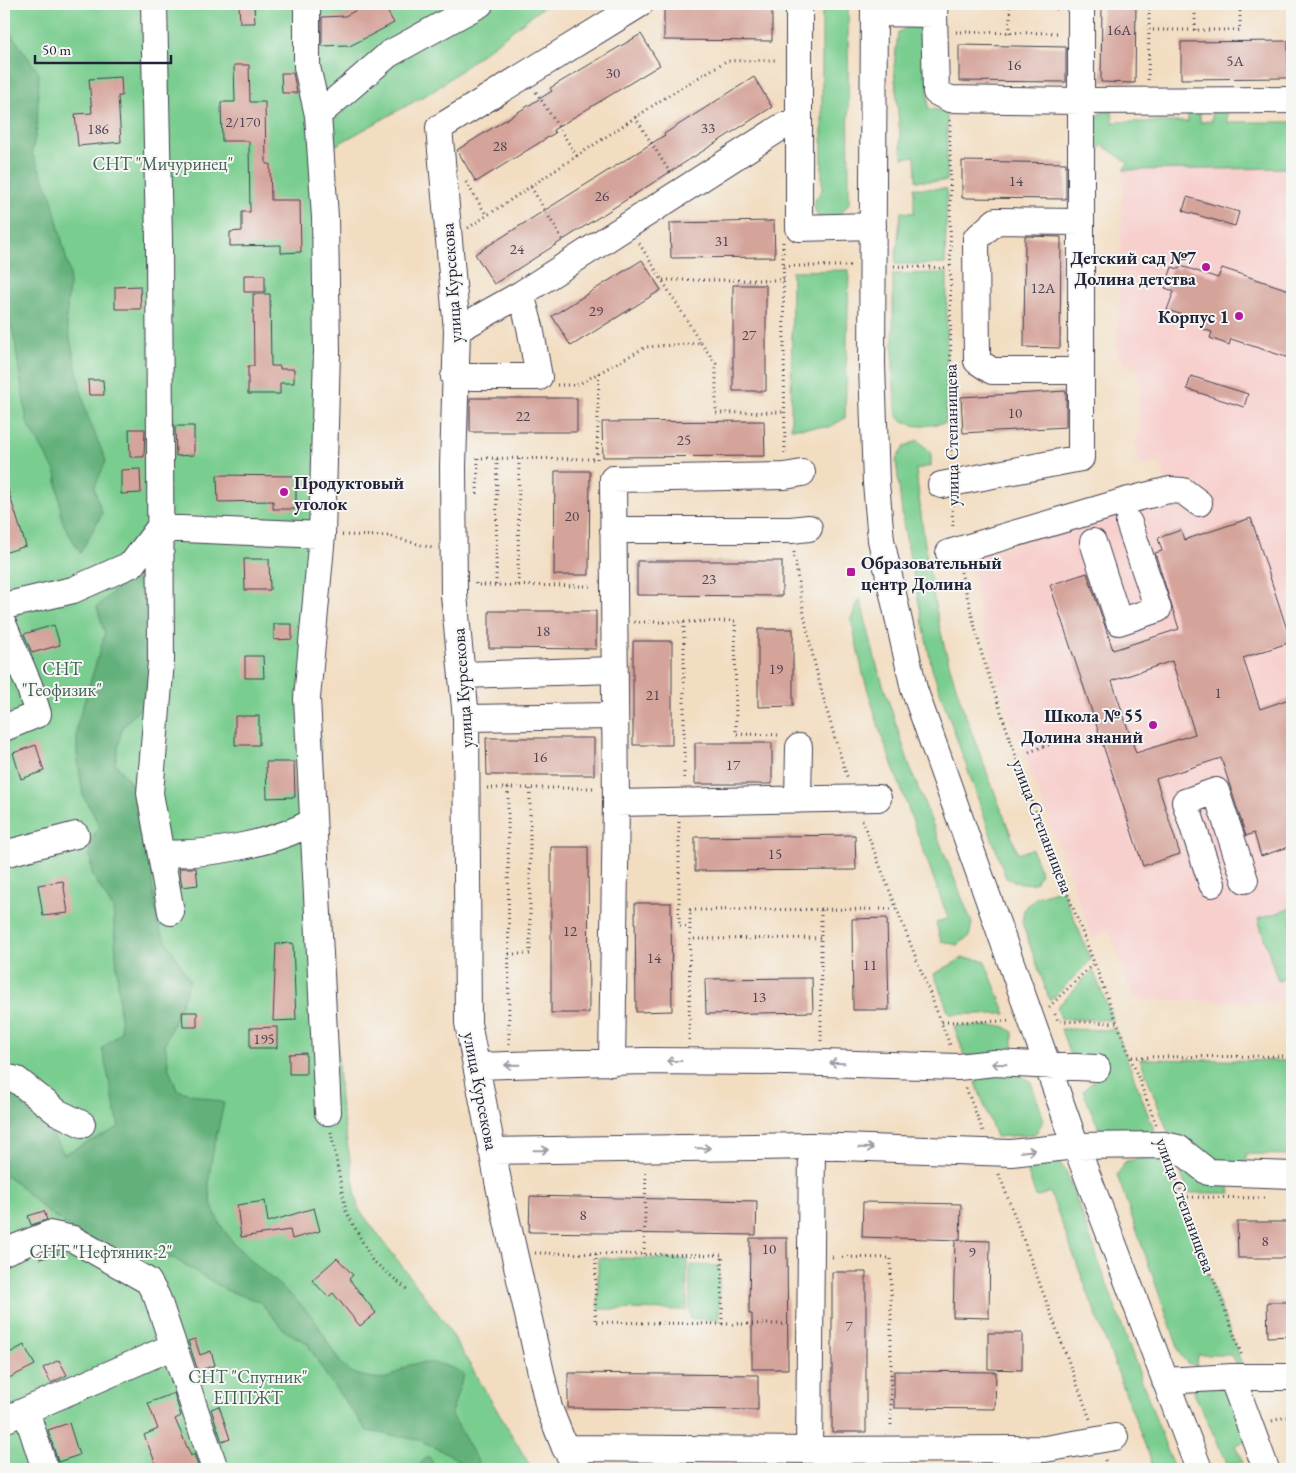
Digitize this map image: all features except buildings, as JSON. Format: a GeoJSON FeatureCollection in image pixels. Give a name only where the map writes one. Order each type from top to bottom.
{"type":"FeatureCollection","features":[{"type":"Feature","properties":{"kind":"street"},"geometry":{"type":"LineString","coordinates":[[154,4],[159,239],[161,661],[150,793],[171,912]]}},
{"type":"Feature","properties":{"kind":"street"},"geometry":{"type":"LineString","coordinates":[[307,4],[307,66],[318,115],[325,217],[326,332],[322,535],[307,698],[328,1112]]}},
{"type":"Feature","properties":{"kind":"street"},"geometry":{"type":"LineString","coordinates":[[318,115],[389,54],[480,4]]}},
{"type":"Feature","properties":{"kind":"street","name":"улица Курсекова"},"geometry":{"type":"LineString","coordinates":[[571,1459],[549,1408],[492,1150],[468,1023],[466,718],[454,595],[454,377],[457,330],[439,128],[640,4]]}},
{"type":"Feature","properties":{"kind":"street"},"geometry":{"type":"LineString","coordinates":[[799,4],[799,228],[873,226]]}},
{"type":"Feature","properties":{"kind":"street"},"geometry":{"type":"LineString","coordinates":[[1199,1469],[1047,1067],[914,689],[881,540],[876,484],[872,365],[874,8],[935,17],[936,92],[950,99],[1081,102],[1292,100]]}},
{"type":"Feature","properties":{"kind":"street"},"geometry":{"type":"LineString","coordinates":[[946,484],[1081,458],[1081,19]]}},
{"type":"Feature","properties":{"kind":"street"},"geometry":{"type":"LineString","coordinates":[[457,330],[576,260],[783,126],[799,125]]}},
{"type":"Feature","properties":{"kind":"street"},"geometry":{"type":"LineString","coordinates":[[1081,222],[996,220],[976,238],[977,361],[992,371],[1081,371]]}},
{"type":"Feature","properties":{"kind":"street"},"geometry":{"type":"LineString","coordinates":[[454,377],[539,377],[530,327],[521,294]]}},
{"type":"Feature","properties":{"kind":"street"},"geometry":{"type":"LineString","coordinates":[[612,1063],[616,795],[613,479],[794,475]]}},
{"type":"Feature","properties":{"kind":"street"},"geometry":{"type":"LineString","coordinates":[[953,551],[1169,490],[1182,491],[1199,503]]}},
{"type":"Feature","properties":{"kind":"street"},"geometry":{"type":"LineString","coordinates":[[1093,542],[1119,622],[1158,609],[1129,523]]}},
{"type":"Feature","properties":{"kind":"street"},"geometry":{"type":"LineString","coordinates":[[159,528],[322,535]]}},
{"type":"Feature","properties":{"kind":"street"},"geometry":{"type":"LineString","coordinates":[[4,606],[73,590],[132,564],[159,528]]}},
{"type":"Feature","properties":{"kind":"street"},"geometry":{"type":"LineString","coordinates":[[613,530],[800,529]]}},
{"type":"Feature","properties":{"kind":"street"},"geometry":{"type":"LineString","coordinates":[[4,626],[30,685],[38,714],[4,728]]}},
{"type":"Feature","properties":{"kind":"street"},"geometry":{"type":"LineString","coordinates":[[463,675],[614,670]]}},
{"type":"Feature","properties":{"kind":"street"},"geometry":{"type":"LineString","coordinates":[[466,718],[615,716]]}},
{"type":"Feature","properties":{"kind":"street"},"geometry":{"type":"LineString","coordinates":[[798,800],[799,747]]}},
{"type":"Feature","properties":{"kind":"street"},"geometry":{"type":"LineString","coordinates":[[1212,884],[1185,802],[1216,792],[1245,880]]}},
{"type":"Feature","properties":{"kind":"street"},"geometry":{"type":"LineString","coordinates":[[616,795],[682,802],[866,798]]}},
{"type":"Feature","properties":{"kind":"street"},"geometry":{"type":"LineString","coordinates":[[160,853],[182,854],[233,849],[300,829],[312,822]]}},
{"type":"Feature","properties":{"kind":"street"},"geometry":{"type":"LineString","coordinates":[[4,854],[76,835]]}},
{"type":"Feature","properties":{"kind":"street"},"geometry":{"type":"LineString","coordinates":[[477,1066],[689,1061],[958,1067],[994,1064],[1097,1068]]}},
{"type":"Feature","properties":{"kind":"street"},"geometry":{"type":"LineString","coordinates":[[4,1077],[17,1080],[57,1112],[82,1124]]}},
{"type":"Feature","properties":{"kind":"street"},"geometry":{"type":"LineString","coordinates":[[492,1150],[812,1146],[1012,1152],[1076,1146],[1164,1145],[1178,1148],[1208,1172],[1292,1174]]}},
{"type":"Feature","properties":{"kind":"street"},"geometry":{"type":"LineString","coordinates":[[810,1450],[812,1146]]}},
{"type":"Feature","properties":{"kind":"street"},"geometry":{"type":"LineString","coordinates":[[4,1252],[49,1234],[74,1239],[148,1281],[157,1297],[172,1347],[215,1469]]}},
{"type":"Feature","properties":{"kind":"street"},"geometry":{"type":"LineString","coordinates":[[45,1469],[15,1415],[172,1347]]}},
{"type":"Feature","properties":{"kind":"street"},"geometry":{"type":"LineString","coordinates":[[1165,1381],[1241,1377],[1292,1377]]}},
{"type":"Feature","properties":{"kind":"street"},"geometry":{"type":"LineString","coordinates":[[1241,1377],[1266,1469]]}},
{"type":"Feature","properties":{"kind":"street"},"geometry":{"type":"LineString","coordinates":[[571,1459],[810,1450],[884,1458],[1045,1449],[1106,1439]]}},
{"type":"Feature","properties":{"kind":"path"},"geometry":{"type":"LineString","coordinates":[[1010,4],[1010,33]]}},
{"type":"Feature","properties":{"kind":"path"},"geometry":{"type":"LineString","coordinates":[[1032,4],[1047,5],[1081,19]]}},
{"type":"Feature","properties":{"kind":"path"},"geometry":{"type":"LineString","coordinates":[[1148,4],[1148,101]]}},
{"type":"Feature","properties":{"kind":"path"},"geometry":{"type":"LineString","coordinates":[[1195,4],[1195,30]]}},
{"type":"Feature","properties":{"kind":"path"},"geometry":{"type":"LineString","coordinates":[[1149,30],[1240,30],[1240,4]]}},
{"type":"Feature","properties":{"kind":"path"},"geometry":{"type":"LineString","coordinates":[[935,17],[1010,33],[1081,19]]}},
{"type":"Feature","properties":{"kind":"path"},"geometry":{"type":"LineString","coordinates":[[449,241],[635,118],[726,61],[783,60]]}},
{"type":"Feature","properties":{"kind":"path"},"geometry":{"type":"LineString","coordinates":[[525,75],[577,156]]}},
{"type":"Feature","properties":{"kind":"path","name":"улица Степанищева"},"geometry":{"type":"LineString","coordinates":[[950,99],[950,268],[946,484],[953,526],[953,551],[982,655],[1022,775],[1132,1057],[1183,1197],[1241,1377]]}},
{"type":"Feature","properties":{"kind":"path"},"geometry":{"type":"LineString","coordinates":[[635,118],[682,191]]}},
{"type":"Feature","properties":{"kind":"path"},"geometry":{"type":"LineString","coordinates":[[531,187],[576,260]]}},
{"type":"Feature","properties":{"kind":"path"},"geometry":{"type":"LineString","coordinates":[[629,225],[701,343],[716,364],[716,413],[784,412]]}},
{"type":"Feature","properties":{"kind":"path"},"geometry":{"type":"LineString","coordinates":[[783,238],[784,412],[794,475]]}},
{"type":"Feature","properties":{"kind":"path"},"geometry":{"type":"LineString","coordinates":[[784,266],[850,266]]}},
{"type":"Feature","properties":{"kind":"path"},"geometry":{"type":"LineString","coordinates":[[894,266],[950,268]]}},
{"type":"Feature","properties":{"kind":"path"},"geometry":{"type":"LineString","coordinates":[[663,280],[784,280]]}},
{"type":"Feature","properties":{"kind":"path"},"geometry":{"type":"LineString","coordinates":[[539,377],[552,385],[577,385],[646,347],[701,343]]}},
{"type":"Feature","properties":{"kind":"path"},"geometry":{"type":"LineString","coordinates":[[600,372],[597,463],[613,479]]}},
{"type":"Feature","properties":{"kind":"path"},"geometry":{"type":"LineString","coordinates":[[477,503],[478,458],[597,459]]}},
{"type":"Feature","properties":{"kind":"path"},"geometry":{"type":"LineString","coordinates":[[496,585],[497,458]]}},
{"type":"Feature","properties":{"kind":"path"},"geometry":{"type":"LineString","coordinates":[[518,585],[519,459]]}},
{"type":"Feature","properties":{"kind":"path"},"geometry":{"type":"LineString","coordinates":[[800,529],[798,585],[826,714],[866,798],[898,909],[990,1151],[1106,1439],[1108,1469]]}},
{"type":"Feature","properties":{"kind":"path"},"geometry":{"type":"LineString","coordinates":[[322,535],[389,536],[454,555]]}},
{"type":"Feature","properties":{"kind":"path"},"geometry":{"type":"LineString","coordinates":[[476,578],[476,585],[614,586]]}},
{"type":"Feature","properties":{"kind":"path"},"geometry":{"type":"LineString","coordinates":[[614,623],[736,621],[736,734],[793,735],[799,747]]}},
{"type":"Feature","properties":{"kind":"path"},"geometry":{"type":"LineString","coordinates":[[684,622],[680,926],[689,927]]}},
{"type":"Feature","properties":{"kind":"path"},"geometry":{"type":"LineString","coordinates":[[1029,752],[1051,744]]}},
{"type":"Feature","properties":{"kind":"path"},"geometry":{"type":"LineString","coordinates":[[467,788],[530,788],[616,795]]}},
{"type":"Feature","properties":{"kind":"path"},"geometry":{"type":"LineString","coordinates":[[508,788],[509,1065]]}},
{"type":"Feature","properties":{"kind":"path"},"geometry":{"type":"LineString","coordinates":[[509,954],[530,954],[530,788]]}},
{"type":"Feature","properties":{"kind":"path"},"geometry":{"type":"LineString","coordinates":[[689,1061],[690,910],[898,909]]}},
{"type":"Feature","properties":{"kind":"path"},"geometry":{"type":"LineString","coordinates":[[821,910],[821,1063]]}},
{"type":"Feature","properties":{"kind":"path"},"geometry":{"type":"LineString","coordinates":[[690,939],[821,938]]}},
{"type":"Feature","properties":{"kind":"path"},"geometry":{"type":"LineString","coordinates":[[1051,1006],[1058,1021],[1119,1023]]}},
{"type":"Feature","properties":{"kind":"path"},"geometry":{"type":"LineString","coordinates":[[1132,1057],[1292,1056]]}},
{"type":"Feature","properties":{"kind":"path"},"geometry":{"type":"LineString","coordinates":[[328,1112],[346,1211],[372,1260],[409,1292]]}},
{"type":"Feature","properties":{"kind":"path"},"geometry":{"type":"LineString","coordinates":[[644,1254],[646,1148]]}},
{"type":"Feature","properties":{"kind":"path"},"geometry":{"type":"LineString","coordinates":[[1183,1197],[1276,1198]]}},
{"type":"Feature","properties":{"kind":"path"},"geometry":{"type":"LineString","coordinates":[[514,1253],[722,1255],[722,1324]]}},
{"type":"Feature","properties":{"kind":"path"},"geometry":{"type":"LineString","coordinates":[[596,1254],[595,1322],[811,1324]]}},
{"type":"Feature","properties":{"kind":"path"},"geometry":{"type":"LineString","coordinates":[[811,1257],[891,1258],[884,1458]]}},
{"type":"Feature","properties":{"kind":"path"},"geometry":{"type":"LineString","coordinates":[[1268,1422],[1292,1414]]}},
{"type":"Feature","properties":{"kind":"shaded area","name":"Школа № 55 Долина знаний"},"geometry":{"type":"Polygon","coordinates":[[[1292,168],[1292,1003],[1134,999],[1108,929],[1093,939],[1003,696],[977,604],[970,558],[1171,499],[1160,461],[1141,466],[1134,443],[1139,435],[1139,370],[1117,356],[1123,170],[1292,168]]]}},
{"type":"Feature","properties":{"kind":"green space","name":"СНТ \"Мичуринец\""},"geometry":{"type":"Polygon","coordinates":[[[4,4],[547,4],[435,90],[322,153],[315,646],[340,1100],[358,1208],[445,1323],[532,1469],[4,1469],[4,4]]]}},
{"type":"Feature","properties":{"kind":"green space"},"geometry":{"type":"Polygon","coordinates":[[[822,4],[848,4],[849,203],[838,218],[818,218],[813,203],[822,190],[822,4]]]}},
{"type":"Feature","properties":{"kind":"green space"},"geometry":{"type":"Polygon","coordinates":[[[4,24],[39,73],[37,127],[32,153],[51,195],[70,274],[66,320],[86,412],[106,461],[94,488],[102,514],[80,553],[62,521],[56,473],[27,422],[14,336],[4,298],[4,24]]]}},
{"type":"Feature","properties":{"kind":"green space"},"geometry":{"type":"Polygon","coordinates":[[[908,26],[921,27],[929,36],[928,108],[947,112],[947,181],[916,181],[915,156],[902,158],[894,67],[898,33],[908,26]]]}},
{"type":"Feature","properties":{"kind":"green space"},"geometry":{"type":"Polygon","coordinates":[[[1200,107],[1200,122],[1212,121],[1212,107],[1227,110],[1227,122],[1292,122],[1292,168],[1123,170],[1128,163],[1102,145],[1096,153],[1093,148],[1092,133],[1100,113],[1112,110],[1113,122],[1188,122],[1188,109],[1200,107]]]}},
{"type":"Feature","properties":{"kind":"green space"},"geometry":{"type":"Polygon","coordinates":[[[914,188],[947,189],[945,264],[895,264],[901,212],[914,213],[914,188]]]}},
{"type":"Feature","properties":{"kind":"green space"},"geometry":{"type":"Polygon","coordinates":[[[849,270],[845,418],[830,427],[791,428],[792,271],[849,270]]]}},
{"type":"Feature","properties":{"kind":"green space"},"geometry":{"type":"Polygon","coordinates":[[[947,273],[946,423],[926,426],[909,424],[897,416],[893,377],[893,274],[947,273]]]}},
{"type":"Feature","properties":{"kind":"green space"},"geometry":{"type":"Polygon","coordinates":[[[918,440],[931,453],[931,466],[916,469],[927,558],[951,672],[1018,854],[1032,849],[1041,873],[1035,883],[1021,884],[1006,878],[932,669],[903,523],[896,459],[904,447],[918,440]]]}},
{"type":"Feature","properties":{"kind":"green space"},"geometry":{"type":"Polygon","coordinates":[[[149,569],[153,694],[122,728],[115,763],[145,802],[153,844],[152,884],[160,930],[190,981],[165,1044],[169,1069],[177,1090],[224,1103],[209,1176],[212,1206],[221,1225],[233,1242],[313,1318],[341,1363],[353,1373],[384,1378],[390,1377],[410,1365],[432,1363],[445,1365],[464,1374],[451,1413],[482,1469],[470,1469],[447,1453],[419,1440],[367,1431],[327,1377],[307,1343],[285,1331],[260,1302],[226,1290],[173,1258],[151,1258],[115,1253],[80,1235],[44,1209],[17,1183],[4,1174],[4,1093],[36,1107],[64,1154],[119,1127],[102,1048],[121,1032],[113,909],[92,874],[89,846],[99,825],[83,795],[77,754],[77,725],[105,634],[97,607],[117,588],[149,569]]]}},
{"type":"Feature","properties":{"kind":"green space"},"geometry":{"type":"Polygon","coordinates":[[[860,598],[877,666],[911,770],[972,923],[969,937],[957,945],[941,941],[936,923],[948,918],[880,731],[863,674],[851,619],[860,598]]]}},
{"type":"Feature","properties":{"kind":"green space"},"geometry":{"type":"Polygon","coordinates":[[[1062,889],[1091,960],[1050,1001],[1022,923],[1024,909],[1037,897],[1062,889]]]}},
{"type":"Feature","properties":{"kind":"green space"},"geometry":{"type":"Polygon","coordinates":[[[1292,908],[1292,976],[1278,981],[1258,919],[1292,908]]]}},
{"type":"Feature","properties":{"kind":"green space"},"geometry":{"type":"Polygon","coordinates":[[[963,958],[984,960],[1006,1014],[949,1014],[934,974],[963,958]]]}},
{"type":"Feature","properties":{"kind":"green space"},"geometry":{"type":"Polygon","coordinates":[[[1093,970],[1113,1020],[1061,1019],[1057,1007],[1093,970]]]}},
{"type":"Feature","properties":{"kind":"green space"},"geometry":{"type":"Polygon","coordinates":[[[954,1026],[1003,1026],[1013,1032],[1013,1047],[1006,1054],[965,1056],[954,1026]]]}},
{"type":"Feature","properties":{"kind":"green space"},"geometry":{"type":"Polygon","coordinates":[[[1061,1029],[1116,1030],[1157,1138],[1101,1134],[1083,1091],[1105,1071],[1069,1053],[1061,1029]]]}},
{"type":"Feature","properties":{"kind":"green space"},"geometry":{"type":"Polygon","coordinates":[[[1140,1059],[1292,1061],[1292,1155],[1246,1154],[1246,1165],[1209,1165],[1170,1137],[1140,1059]]]}},
{"type":"Feature","properties":{"kind":"green space"},"geometry":{"type":"Polygon","coordinates":[[[972,1072],[1017,1073],[1031,1082],[1044,1120],[1035,1134],[996,1137],[972,1072]]]}},
{"type":"Feature","properties":{"kind":"green space"},"geometry":{"type":"Polygon","coordinates":[[[1054,1156],[1066,1171],[1174,1469],[1154,1469],[1050,1192],[1036,1197],[1026,1167],[1035,1157],[1054,1156]]]}},
{"type":"Feature","properties":{"kind":"green space"},"geometry":{"type":"Polygon","coordinates":[[[1151,1157],[1164,1158],[1242,1364],[1237,1365],[1232,1355],[1198,1355],[1197,1366],[1187,1363],[1181,1356],[1117,1175],[1126,1161],[1151,1157]]]}},
{"type":"Feature","properties":{"kind":"green space"},"geometry":{"type":"Polygon","coordinates":[[[1175,1158],[1228,1180],[1231,1193],[1188,1193],[1175,1158]]]}},
{"type":"Feature","properties":{"kind":"green space"},"geometry":{"type":"Polygon","coordinates":[[[598,1258],[687,1259],[687,1310],[598,1309],[598,1258]]]}},
{"type":"Feature","properties":{"kind":"green space"},"geometry":{"type":"Polygon","coordinates":[[[690,1265],[719,1266],[719,1319],[690,1319],[690,1265]]]}},
{"type":"Feature","properties":{"kind":"green space"},"geometry":{"type":"Polygon","coordinates":[[[1196,1385],[1229,1386],[1251,1440],[1235,1445],[1243,1462],[1228,1465],[1194,1393],[1196,1385]]]}},
{"type":"Feature","properties":{"kind":"green space"},"geometry":{"type":"Polygon","coordinates":[[[428,1456],[437,1469],[416,1469],[428,1456]]]}},
{"type":"Feature","properties":{"kind":"place","name":"Детский сад №7 Долина детства"},"geometry":{"type":"Point","coordinates":[1206,267]}},
{"type":"Feature","properties":{"kind":"place","name":"Корпус 1"},"geometry":{"type":"Point","coordinates":[1239,316]}},
{"type":"Feature","properties":{"kind":"place","name":"Продуктовый уголок"},"geometry":{"type":"Point","coordinates":[284,492]}},
{"type":"Feature","properties":{"kind":"place","name":"Образовательный центр Долина"},"geometry":{"type":"Point","coordinates":[851,572]}},
{"type":"Feature","properties":{"kind":"place","name":"Школа № 55 Долина знаний"},"geometry":{"type":"Point","coordinates":[1153,725]}},
{"type":"Feature","properties":{"kind":"park label","name":"СНТ \"Геофизик\""},"geometry":{"type":"Point","coordinates":[62,678]}},
{"type":"Feature","properties":{"kind":"park label","name":"СНТ \"Нефтяник-2\""},"geometry":{"type":"Point","coordinates":[101,1251]}},
{"type":"Feature","properties":{"kind":"park label","name":"СНТ \"Спутник\" ЕППЖТ"},"geometry":{"type":"Point","coordinates":[248,1386]}}]}
